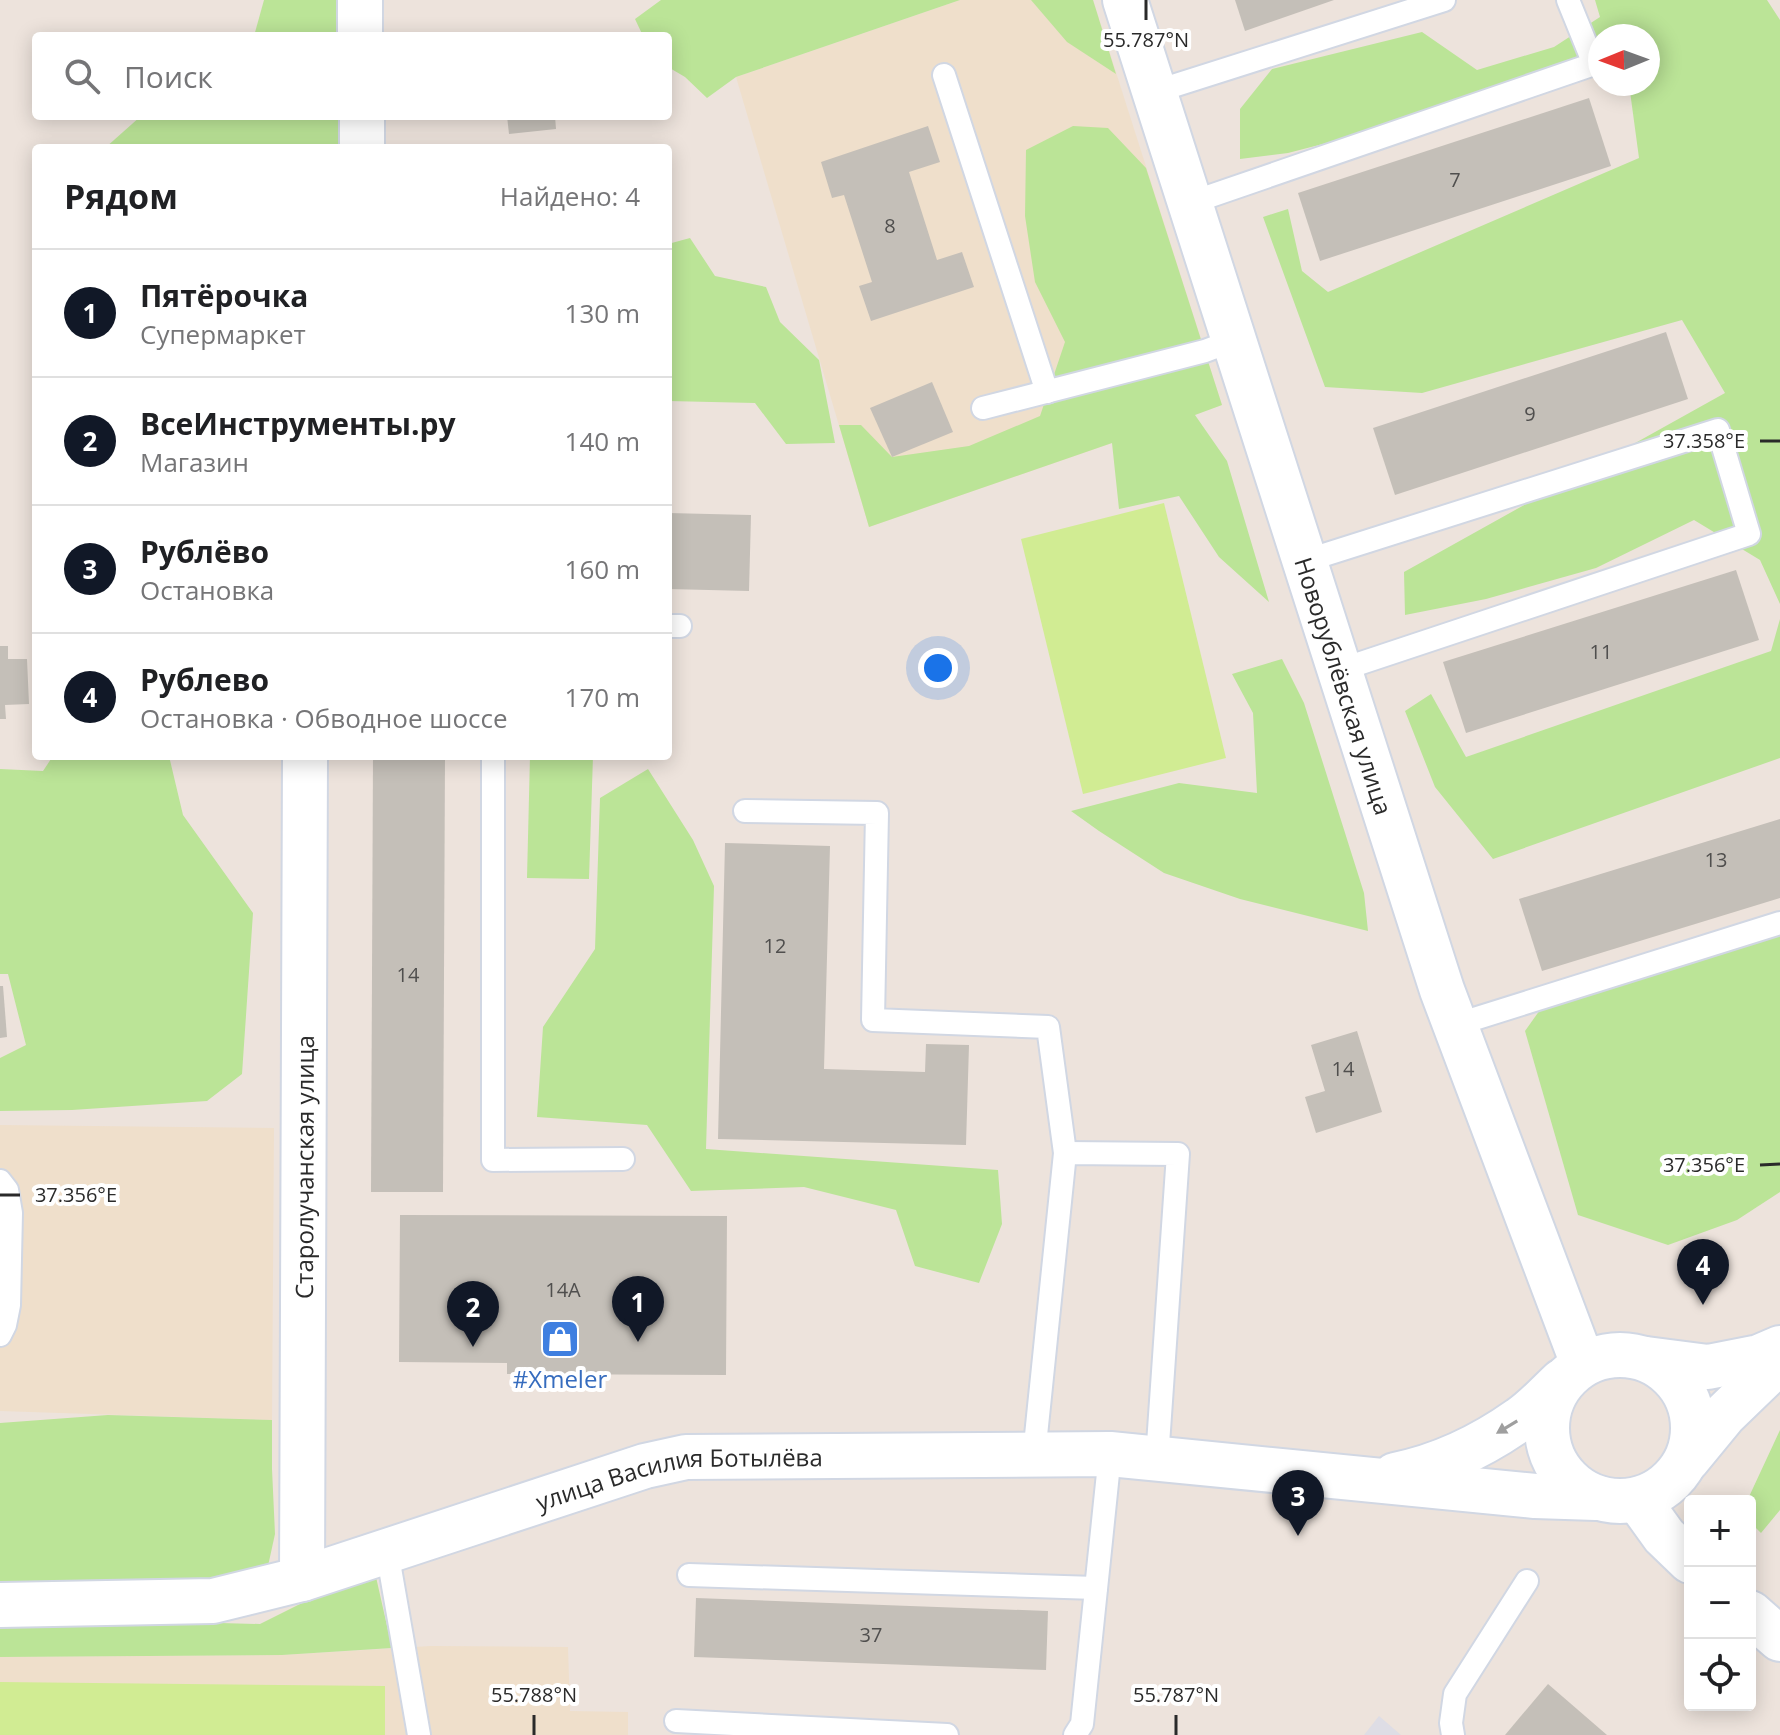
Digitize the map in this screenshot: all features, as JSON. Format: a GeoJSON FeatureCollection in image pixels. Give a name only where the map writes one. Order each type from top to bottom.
{"type":"FeatureCollection","features":[{"type":"Feature","properties":{"kind":"street"},"geometry":{"type":"LineString","coordinates":[[360,0],[360,32]]}},
{"type":"Feature","properties":{"kind":"street","name":"Новорублёвская улица"},"geometry":{"type":"LineString","coordinates":[[1125,0],[1455,1025],[1575,1370]]}},
{"type":"Feature","properties":{"kind":"street"},"geometry":{"type":"LineString","coordinates":[[362,120],[362,144]]}},
{"type":"Feature","properties":{"kind":"street","name":"Старолучанская улица"},"geometry":{"type":"LineString","coordinates":[[302,1579],[305,760]]}},
{"type":"Feature","properties":{"kind":"street"},"geometry":{"type":"LineString","coordinates":[[1684,1555],[1617,1499],[1577,1488],[1562,1474],[1551,1455],[1546,1435],[1548,1414],[1555,1394],[1575,1370],[1603,1356],[1623,1354],[1708,1367],[1759,1357],[1780,1348]]}},
{"type":"Feature","properties":{"kind":"street"},"geometry":{"type":"LineString","coordinates":[[1644,1359],[1663,1368],[1678,1383],[1688,1401],[1693,1421],[1692,1442],[1685,1462]]}},
{"type":"Feature","properties":{"kind":"street"},"geometry":{"type":"LineString","coordinates":[[1617,1499],[1657,1492],[1673,1479],[1724,1415],[1780,1361]]}},
{"type":"Feature","properties":{"kind":"street","name":"улица Василия Ботылёва"},"geometry":{"type":"LineString","coordinates":[[1373,1480],[1415,1471],[1465,1453],[1522,1418],[1575,1370]]}},
{"type":"Feature","properties":{"kind":"street","name":"улица Василия Ботылёва"},"geometry":{"type":"LineString","coordinates":[[0,1605],[213,1601],[302,1579],[645,1466],[686,1457],[1110,1454],[1535,1496],[1617,1499]]}},
{"type":"Feature","properties":{"kind":"street"},"geometry":{"type":"LineString","coordinates":[[1756,1618],[1780,1639]]}},
{"type":"Feature","properties":{"kind":"lane"},"geometry":{"type":"LineString","coordinates":[[1154,92],[1444,0]]}},
{"type":"Feature","properties":{"kind":"lane"},"geometry":{"type":"LineString","coordinates":[[1190,203],[1594,64],[1568,0]]}},
{"type":"Feature","properties":{"kind":"lane"},"geometry":{"type":"LineString","coordinates":[[944,75],[1047,392]]}},
{"type":"Feature","properties":{"kind":"lane"},"geometry":{"type":"LineString","coordinates":[[983,408],[1205,351],[1234,340]]}},
{"type":"Feature","properties":{"kind":"lane"},"geometry":{"type":"LineString","coordinates":[[1305,561],[1718,430],[1749,534],[1340,670]]}},
{"type":"Feature","properties":{"kind":"lane"},"geometry":{"type":"LineString","coordinates":[[493,760],[493,1160],[623,1159]]}},
{"type":"Feature","properties":{"kind":"lane"},"geometry":{"type":"LineString","coordinates":[[745,811],[877,813],[873,1020],[1048,1027],[1065,1153],[1034,1455]]}},
{"type":"Feature","properties":{"kind":"lane"},"geometry":{"type":"LineString","coordinates":[[1455,1025],[1780,923]]}},
{"type":"Feature","properties":{"kind":"lane"},"geometry":{"type":"LineString","coordinates":[[1065,1153],[1178,1154],[1157,1459]]}},
{"type":"Feature","properties":{"kind":"lane"},"geometry":{"type":"LineString","coordinates":[[0,1181],[7,1190],[11,1213],[9,1305],[0,1335]]}},
{"type":"Feature","properties":{"kind":"lane"},"geometry":{"type":"LineString","coordinates":[[1075,1735],[1082,1724],[1110,1454]]}},
{"type":"Feature","properties":{"kind":"lane"},"geometry":{"type":"LineString","coordinates":[[387,1551],[419,1735]]}},
{"type":"Feature","properties":{"kind":"lane"},"geometry":{"type":"LineString","coordinates":[[689,1575],[1096,1588]]}},
{"type":"Feature","properties":{"kind":"lane"},"geometry":{"type":"LineString","coordinates":[[1453,1735],[1451,1723],[1455,1694],[1527,1581]]}},
{"type":"Feature","properties":{"kind":"lane"},"geometry":{"type":"LineString","coordinates":[[676,1721],[947,1735]]}},
{"type":"Feature","properties":{"kind":"shaded area"},"geometry":{"type":"Polygon","coordinates":[[[960,0],[1093,0],[1222,405],[869,527],[736,77],[960,0]]]}},
{"type":"Feature","properties":{"kind":"shaded area"},"geometry":{"type":"Polygon","coordinates":[[[0,1125],[274,1128],[272,1420],[0,1411],[0,1125]]]}},
{"type":"Feature","properties":{"kind":"shaded area"},"geometry":{"type":"Polygon","coordinates":[[[431,1646],[568,1647],[570,1711],[628,1712],[628,1735],[0,1735],[0,1657],[282,1655],[431,1646]]]}},
{"type":"Feature","properties":{"kind":"shaded area"},"geometry":{"type":"Polygon","coordinates":[[[1379,1716],[1401,1735],[1364,1735],[1379,1716]]]}},
{"type":"Feature","properties":{"kind":"green space"},"geometry":{"type":"Polygon","coordinates":[[[264,0],[343,0],[344,32],[255,32],[264,0]]]}},
{"type":"Feature","properties":{"kind":"green space"},"geometry":{"type":"Polygon","coordinates":[[[661,0],[960,0],[736,77],[707,98],[672,69],[672,32],[641,32],[635,19],[661,0]]]}},
{"type":"Feature","properties":{"kind":"green space"},"geometry":{"type":"Polygon","coordinates":[[[1031,0],[1093,0],[1116,74],[1067,42],[1031,0]]]}},
{"type":"Feature","properties":{"kind":"green space"},"geometry":{"type":"Polygon","coordinates":[[[1595,0],[1767,0],[1780,20],[1780,604],[1760,560],[1694,520],[1596,568],[1486,599],[1405,615],[1404,572],[1725,393],[1682,320],[1422,393],[1325,387],[1263,217],[1288,209],[1302,271],[1328,292],[1639,158],[1631,96],[1660,96],[1660,24],[1589,24],[1600,17],[1595,0]]]}},
{"type":"Feature","properties":{"kind":"green space"},"geometry":{"type":"Polygon","coordinates":[[[1588,25],[1588,75],[1288,153],[1240,159],[1240,109],[1272,69],[1422,32],[1477,70],[1554,47],[1588,25]]]}},
{"type":"Feature","properties":{"kind":"green space"},"geometry":{"type":"Polygon","coordinates":[[[136,120],[345,120],[345,144],[110,144],[136,120]]]}},
{"type":"Feature","properties":{"kind":"green space"},"geometry":{"type":"Polygon","coordinates":[[[1073,126],[1108,128],[1146,168],[1222,405],[1195,415],[1227,461],[1269,602],[1219,557],[1179,496],[1119,509],[1112,443],[869,527],[839,425],[861,425],[892,457],[969,446],[1040,416],[1065,342],[1035,282],[1025,216],[1026,150],[1073,126]]]}},
{"type":"Feature","properties":{"kind":"green space"},"geometry":{"type":"Polygon","coordinates":[[[690,238],[715,276],[766,287],[780,322],[819,360],[835,443],[786,444],[755,403],[672,401],[672,243],[690,238]]]}},
{"type":"Feature","properties":{"kind":"green space"},"geometry":{"type":"Polygon","coordinates":[[[1164,503],[1226,758],[1083,794],[1021,539],[1164,503]]]}},
{"type":"Feature","properties":{"kind":"green space"},"geometry":{"type":"Polygon","coordinates":[[[1780,619],[1780,758],[1493,859],[1435,787],[1405,711],[1431,694],[1466,757],[1771,651],[1780,619]]]}},
{"type":"Feature","properties":{"kind":"green space"},"geometry":{"type":"Polygon","coordinates":[[[1282,659],[1304,703],[1364,893],[1368,931],[1240,899],[1164,873],[1071,811],[1179,783],[1257,793],[1253,713],[1232,674],[1282,659]]]}},
{"type":"Feature","properties":{"kind":"green space"},"geometry":{"type":"Polygon","coordinates":[[[50,760],[170,760],[183,815],[253,913],[242,1074],[207,1101],[72,1110],[0,1111],[0,1058],[26,1045],[8,974],[0,974],[0,769],[43,771],[50,760]]]}},
{"type":"Feature","properties":{"kind":"green space"},"geometry":{"type":"Polygon","coordinates":[[[530,760],[593,760],[589,879],[527,878],[530,760]]]}},
{"type":"Feature","properties":{"kind":"green space"},"geometry":{"type":"Polygon","coordinates":[[[648,769],[693,840],[714,886],[706,1149],[998,1170],[1002,1224],[979,1283],[915,1266],[896,1210],[804,1187],[691,1191],[647,1125],[537,1117],[543,1027],[595,949],[600,798],[648,769]]]}},
{"type":"Feature","properties":{"kind":"green space"},"geometry":{"type":"Polygon","coordinates":[[[1780,916],[1780,1192],[1737,1220],[1668,1245],[1578,1215],[1525,1031],[1557,986],[1780,916]]]}},
{"type":"Feature","properties":{"kind":"green space"},"geometry":{"type":"Polygon","coordinates":[[[108,1415],[272,1420],[275,1534],[268,1566],[215,1585],[0,1586],[0,1423],[108,1415]]]}},
{"type":"Feature","properties":{"kind":"green space"},"geometry":{"type":"Polygon","coordinates":[[[1780,1430],[1780,1510],[1761,1533],[1756,1528],[1756,1495],[1750,1495],[1780,1430]]]}},
{"type":"Feature","properties":{"kind":"green space"},"geometry":{"type":"Polygon","coordinates":[[[376,1577],[392,1648],[282,1655],[0,1657],[0,1617],[260,1624],[312,1598],[376,1577]]]}},
{"type":"Feature","properties":{"kind":"green space"},"geometry":{"type":"Polygon","coordinates":[[[0,1682],[385,1686],[385,1735],[0,1735],[0,1682]]]}},
{"type":"Feature","properties":{"kind":"building"},"geometry":{"type":"Polygon","coordinates":[[[1235,0],[1334,0],[1245,31],[1235,0]]]}},
{"type":"Feature","properties":{"kind":"building"},"geometry":{"type":"Polygon","coordinates":[[[1589,98],[1611,166],[1320,261],[1298,193],[1589,98]]]}},
{"type":"Feature","properties":{"kind":"building"},"geometry":{"type":"Polygon","coordinates":[[[507,120],[555,120],[556,129],[509,134],[507,120]]]}},
{"type":"Feature","properties":{"kind":"building"},"geometry":{"type":"Polygon","coordinates":[[[928,126],[940,162],[909,172],[937,260],[962,252],[974,287],[871,321],[859,286],[872,282],[844,195],[832,198],[821,162],[928,126]]]}},
{"type":"Feature","properties":{"kind":"building"},"geometry":{"type":"Polygon","coordinates":[[[1666,332],[1688,399],[1395,495],[1373,428],[1666,332]]]}},
{"type":"Feature","properties":{"kind":"building"},"geometry":{"type":"Polygon","coordinates":[[[932,382],[953,432],[892,457],[870,408],[932,382]]]}},
{"type":"Feature","properties":{"kind":"building"},"geometry":{"type":"Polygon","coordinates":[[[672,513],[751,515],[749,591],[672,589],[672,513]]]}},
{"type":"Feature","properties":{"kind":"building"},"geometry":{"type":"Polygon","coordinates":[[[1736,570],[1759,640],[1466,733],[1443,662],[1736,570]]]}},
{"type":"Feature","properties":{"kind":"building"},"geometry":{"type":"Polygon","coordinates":[[[0,646],[8,646],[8,659],[27,659],[29,704],[5,705],[6,719],[0,719],[0,646]]]}},
{"type":"Feature","properties":{"kind":"building"},"geometry":{"type":"Polygon","coordinates":[[[373,760],[445,760],[443,1192],[371,1192],[373,760]]]}},
{"type":"Feature","properties":{"kind":"building"},"geometry":{"type":"Polygon","coordinates":[[[1780,819],[1780,898],[1542,971],[1519,899],[1780,819]]]}},
{"type":"Feature","properties":{"kind":"building"},"geometry":{"type":"Polygon","coordinates":[[[725,843],[830,846],[824,1069],[925,1072],[926,1044],[969,1045],[966,1145],[718,1139],[725,843]]]}},
{"type":"Feature","properties":{"kind":"building"},"geometry":{"type":"Polygon","coordinates":[[[0,986],[3,986],[7,1037],[0,1038],[0,986]]]}},
{"type":"Feature","properties":{"kind":"building"},"geometry":{"type":"Polygon","coordinates":[[[1357,1031],[1382,1112],[1316,1133],[1305,1097],[1325,1091],[1311,1045],[1357,1031]]]}},
{"type":"Feature","properties":{"kind":"building"},"geometry":{"type":"Polygon","coordinates":[[[400,1215],[727,1216],[726,1375],[507,1374],[507,1363],[399,1362],[400,1215]]]}},
{"type":"Feature","properties":{"kind":"building"},"geometry":{"type":"Polygon","coordinates":[[[696,1598],[1048,1611],[1046,1670],[694,1657],[696,1598]]]}},
{"type":"Feature","properties":{"kind":"building"},"geometry":{"type":"Polygon","coordinates":[[[1548,1684],[1607,1735],[1505,1735],[1548,1684]]]}},
{"type":"Feature","properties":{"kind":"place","name":"Рублево"},"geometry":{"type":"Point","coordinates":[1703,1305]}},
{"type":"Feature","properties":{"kind":"place","name":"#Xmeler"},"geometry":{"type":"Point","coordinates":[560,1339]}},
{"type":"Feature","properties":{"kind":"place","name":"Пятёрочка"},"geometry":{"type":"Point","coordinates":[638,1342]}},
{"type":"Feature","properties":{"kind":"place","name":"ВсеИнструменты.ру"},"geometry":{"type":"Point","coordinates":[473,1347]}},
{"type":"Feature","properties":{"kind":"place","name":"Рублёво"},"geometry":{"type":"Point","coordinates":[1298,1536]}}]}
